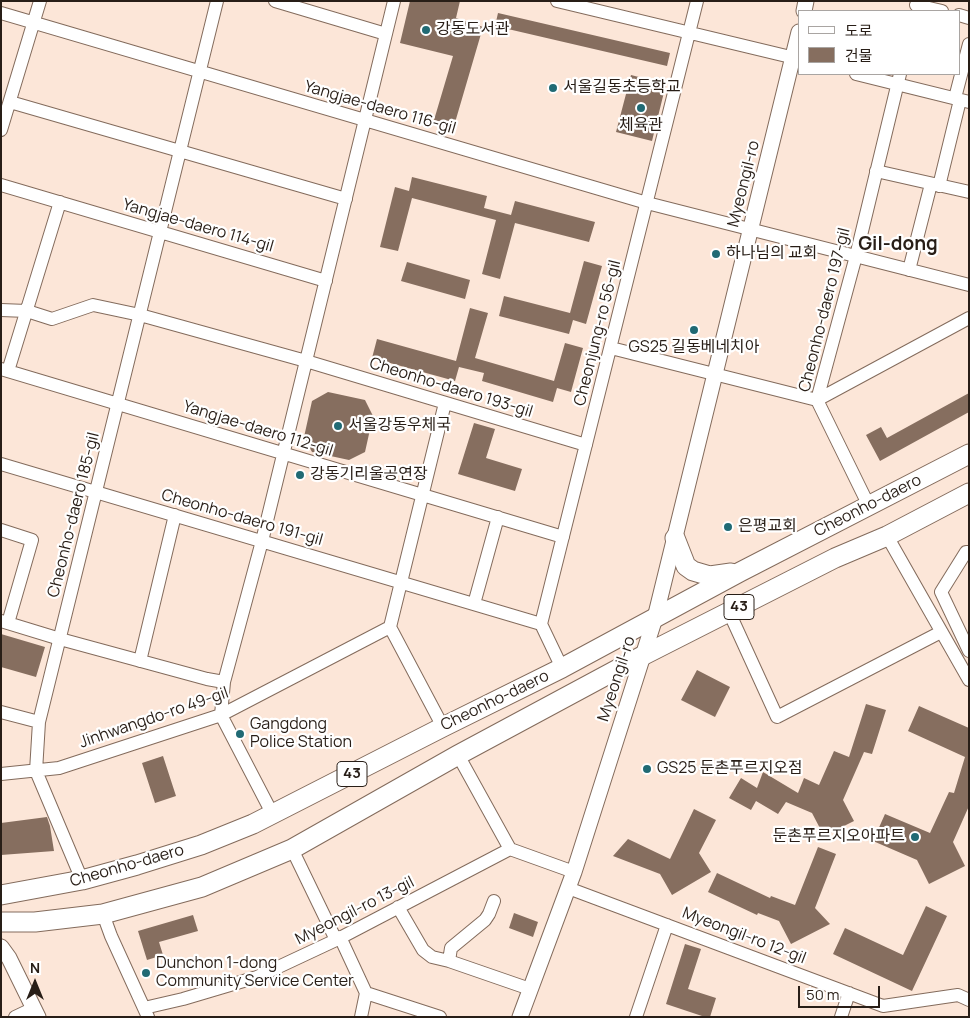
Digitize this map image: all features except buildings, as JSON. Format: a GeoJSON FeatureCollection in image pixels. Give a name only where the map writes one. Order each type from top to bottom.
{"type":"FeatureCollection","features":[{"type":"Feature","properties":{"kind":"main road","name":"Cheonho-daero"},"geometry":{"type":"LineString","coordinates":[[1,894],[82,880],[137,865],[200,844],[272,815],[442,727],[562,668],[740,572],[969,454]]}},
{"type":"Feature","properties":{"kind":"main road","name":"Cheonho-daero"},"geometry":{"type":"LineString","coordinates":[[1,922],[34,922],[103,914],[202,887],[292,849],[458,755],[644,655],[835,558],[887,536],[969,493]]}},
{"type":"Feature","properties":{"kind":"main road"},"geometry":{"type":"LineString","coordinates":[[675,538],[686,566],[693,571],[710,576],[740,572]]}},
{"type":"Feature","properties":{"kind":"street"},"geometry":{"type":"LineString","coordinates":[[1,130],[40,1]]}},
{"type":"Feature","properties":{"kind":"street","name":"Cheonho-daero 185-gil"},"geometry":{"type":"LineString","coordinates":[[82,880],[36,771],[40,722],[217,1]]}},
{"type":"Feature","properties":{"kind":"street"},"geometry":{"type":"LineString","coordinates":[[272,815],[221,714],[224,682],[284,453],[394,1]]}},
{"type":"Feature","properties":{"kind":"street"},"geometry":{"type":"LineString","coordinates":[[558,1],[796,58]]}},
{"type":"Feature","properties":{"kind":"street","name":"Cheonjung-ro 56-gil"},"geometry":{"type":"LineString","coordinates":[[541,624],[697,1]]}},
{"type":"Feature","properties":{"kind":"street"},"geometry":{"type":"LineString","coordinates":[[282,2],[386,34]]}},
{"type":"Feature","properties":{"kind":"street"},"geometry":{"type":"LineString","coordinates":[[916,6],[937,10]]}},
{"type":"Feature","properties":{"kind":"street","name":"Yangjae-daero 116-gil"},"geometry":{"type":"LineString","coordinates":[[1,13],[647,203],[969,285]]}},
{"type":"Feature","properties":{"kind":"street","name":"Myeongil-ro"},"geometry":{"type":"LineString","coordinates":[[520,1017],[574,872],[656,618],[715,373],[796,58],[798,41]]}},
{"type":"Feature","properties":{"kind":"street"},"geometry":{"type":"LineString","coordinates":[[909,270],[961,100],[969,44]]}},
{"type":"Feature","properties":{"kind":"street"},"geometry":{"type":"LineString","coordinates":[[864,75],[898,79],[961,100]]}},
{"type":"Feature","properties":{"kind":"street","name":"Cheonho-daero 197-gil"},"geometry":{"type":"LineString","coordinates":[[869,506],[817,400],[856,256],[898,79]]}},
{"type":"Feature","properties":{"kind":"street"},"geometry":{"type":"LineString","coordinates":[[10,102],[346,199]]}},
{"type":"Feature","properties":{"kind":"street"},"geometry":{"type":"LineString","coordinates":[[876,171],[969,192]]}},
{"type":"Feature","properties":{"kind":"street","name":"Yangjae-daero 114-gil"},"geometry":{"type":"LineString","coordinates":[[1,185],[326,281]]}},
{"type":"Feature","properties":{"kind":"street"},"geometry":{"type":"LineString","coordinates":[[5,370],[26,311],[60,202]]}},
{"type":"Feature","properties":{"kind":"street"},"geometry":{"type":"LineString","coordinates":[[1,310],[26,311],[52,319],[92,304],[140,315]]}},
{"type":"Feature","properties":{"kind":"street","name":"Cheonho-daero 193-gil"},"geometry":{"type":"LineString","coordinates":[[140,315],[306,361],[586,445]]}},
{"type":"Feature","properties":{"kind":"street"},"geometry":{"type":"LineString","coordinates":[[611,348],[817,400],[969,318]]}},
{"type":"Feature","properties":{"kind":"street","name":"Yangjae-daero 112-gil"},"geometry":{"type":"LineString","coordinates":[[5,370],[563,537]]}},
{"type":"Feature","properties":{"kind":"street"},"geometry":{"type":"LineString","coordinates":[[442,727],[390,627],[445,403]]}},
{"type":"Feature","properties":{"kind":"street","name":"Cheonho-daero 191-gil"},"geometry":{"type":"LineString","coordinates":[[1,464],[541,624]]}},
{"type":"Feature","properties":{"kind":"street"},"geometry":{"type":"LineString","coordinates":[[140,661],[175,515]]}},
{"type":"Feature","properties":{"kind":"street"},"geometry":{"type":"LineString","coordinates":[[474,604],[498,517]]}},
{"type":"Feature","properties":{"kind":"street"},"geometry":{"type":"LineString","coordinates":[[1,530],[32,540],[5,622],[140,661],[224,682]]}},
{"type":"Feature","properties":{"kind":"street"},"geometry":{"type":"LineString","coordinates":[[887,536],[969,680]]}},
{"type":"Feature","properties":{"kind":"street"},"geometry":{"type":"LineString","coordinates":[[969,552],[966,552],[941,592],[969,650]]}},
{"type":"Feature","properties":{"kind":"street"},"geometry":{"type":"LineString","coordinates":[[729,612],[777,717],[941,632]]}},
{"type":"Feature","properties":{"kind":"street"},"geometry":{"type":"LineString","coordinates":[[541,624],[562,668]]}},
{"type":"Feature","properties":{"kind":"street","name":"Jinhwangdo-ro 49-gil"},"geometry":{"type":"LineString","coordinates":[[1,774],[59,768],[221,714],[390,627]]}},
{"type":"Feature","properties":{"kind":"street"},"geometry":{"type":"LineString","coordinates":[[1,712],[40,722]]}},
{"type":"Feature","properties":{"kind":"street"},"geometry":{"type":"LineString","coordinates":[[458,755],[510,849],[574,872]]}},
{"type":"Feature","properties":{"kind":"street"},"geometry":{"type":"LineString","coordinates":[[292,849],[366,993],[361,1017]]}},
{"type":"Feature","properties":{"kind":"street","name":"Myeongil-ro 13-gil"},"geometry":{"type":"LineString","coordinates":[[146,1012],[257,977],[338,939],[510,849]]}},
{"type":"Feature","properties":{"kind":"street","name":"Myeongil-ro 12-gil"},"geometry":{"type":"LineString","coordinates":[[568,888],[883,1006],[958,995],[967,996]]}},
{"type":"Feature","properties":{"kind":"street"},"geometry":{"type":"LineString","coordinates":[[449,960],[451,948],[485,920],[490,914],[494,901]]}},
{"type":"Feature","properties":{"kind":"street"},"geometry":{"type":"LineString","coordinates":[[398,907],[423,950],[432,956],[449,960],[530,989]]}},
{"type":"Feature","properties":{"kind":"street"},"geometry":{"type":"LineString","coordinates":[[103,914],[111,936],[146,1012]]}},
{"type":"Feature","properties":{"kind":"street"},"geometry":{"type":"LineString","coordinates":[[636,1017],[667,925]]}},
{"type":"Feature","properties":{"kind":"street"},"geometry":{"type":"LineString","coordinates":[[1,947],[9,958],[36,1013],[15,1017]]}},
{"type":"Feature","properties":{"kind":"street"},"geometry":{"type":"LineString","coordinates":[[366,993],[440,1017]]}},
{"type":"Feature","properties":{"kind":"street"},"geometry":{"type":"LineString","coordinates":[[841,1017],[849,993]]}},
{"type":"Feature","properties":{"kind":"place","name":"강동도서관"},"geometry":{"type":"Point","coordinates":[426,30]}},
{"type":"Feature","properties":{"kind":"place","name":"서울길동초등학교"},"geometry":{"type":"Point","coordinates":[553,88]}},
{"type":"Feature","properties":{"kind":"place","name":"체육관"},"geometry":{"type":"Point","coordinates":[641,108]}},
{"type":"Feature","properties":{"kind":"place","name":"하나님의 교회"},"geometry":{"type":"Point","coordinates":[716,254]}},
{"type":"Feature","properties":{"kind":"place","name":"GS25 길동베네치아"},"geometry":{"type":"Point","coordinates":[694,330]}},
{"type":"Feature","properties":{"kind":"place","name":"서울강동우체국"},"geometry":{"type":"Point","coordinates":[338,426]}},
{"type":"Feature","properties":{"kind":"place","name":"강동기리울공연장"},"geometry":{"type":"Point","coordinates":[300,475]}},
{"type":"Feature","properties":{"kind":"place","name":"은평교회"},"geometry":{"type":"Point","coordinates":[728,527]}},
{"type":"Feature","properties":{"kind":"place","name":"Gangdong Police Station"},"geometry":{"type":"Point","coordinates":[240,734]}},
{"type":"Feature","properties":{"kind":"place","name":"GS25 둔촌푸르지오점"},"geometry":{"type":"Point","coordinates":[647,769]}},
{"type":"Feature","properties":{"kind":"place","name":"둔촌푸르지오아파트"},"geometry":{"type":"Point","coordinates":[915,837]}},
{"type":"Feature","properties":{"kind":"place","name":"Dunchon 1-dong Community Service Center"},"geometry":{"type":"Point","coordinates":[146,973]}},
{"type":"Feature","properties":{"kind":"district","name":"Gil-dong"},"geometry":{"type":"Point","coordinates":[898,245]}}]}
